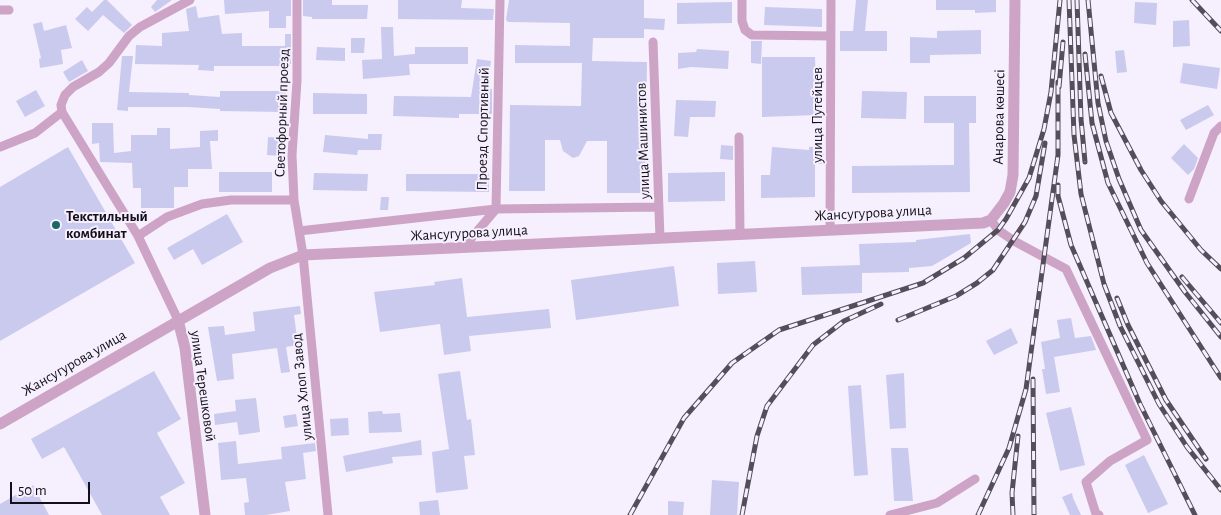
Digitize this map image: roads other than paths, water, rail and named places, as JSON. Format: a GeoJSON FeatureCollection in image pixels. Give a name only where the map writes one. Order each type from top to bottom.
{"type":"FeatureCollection","features":[{"type":"Feature","properties":{"kind":"street"},"geometry":{"type":"LineString","coordinates":[[0,147],[35,133],[62,112],[61,105],[65,95],[73,87],[99,72],[109,63],[128,36],[140,27],[190,0]]}},
{"type":"Feature","properties":{"kind":"street","name":"Светофорный проезд"},"geometry":{"type":"LineString","coordinates":[[297,0],[297,81],[292,155],[294,200],[303,255]]}},
{"type":"Feature","properties":{"kind":"street","name":"Проезд Спортивный"},"geometry":{"type":"LineString","coordinates":[[463,248],[496,209],[500,0]]}},
{"type":"Feature","properties":{"kind":"street"},"geometry":{"type":"LineString","coordinates":[[742,0],[742,21],[745,30],[752,35],[831,36]]}},
{"type":"Feature","properties":{"kind":"street","name":"улица Путейцев"},"geometry":{"type":"LineString","coordinates":[[830,230],[831,0]]}},
{"type":"Feature","properties":{"kind":"street","name":"Анарова көшесі"},"geometry":{"type":"LineString","coordinates":[[987,221],[1010,192],[1014,175],[1015,0]]}},
{"type":"Feature","properties":{"kind":"street","name":"улица Машинистов"},"geometry":{"type":"LineString","coordinates":[[653,42],[660,238]]}},
{"type":"Feature","properties":{"kind":"street","name":"улица Терешковой"},"geometry":{"type":"LineString","coordinates":[[62,112],[138,236],[178,320],[185,348],[205,515]]}},
{"type":"Feature","properties":{"kind":"street"},"geometry":{"type":"LineString","coordinates":[[1189,199],[1214,133],[1221,126]]}},
{"type":"Feature","properties":{"kind":"street"},"geometry":{"type":"LineString","coordinates":[[739,137],[740,235]]}},
{"type":"Feature","properties":{"kind":"street"},"geometry":{"type":"LineString","coordinates":[[138,236],[166,217],[202,204],[231,200],[294,200]]}},
{"type":"Feature","properties":{"kind":"street"},"geometry":{"type":"LineString","coordinates":[[299,231],[496,209],[659,207]]}},
{"type":"Feature","properties":{"kind":"street"},"geometry":{"type":"LineString","coordinates":[[987,221],[1014,241],[1066,269],[1147,440],[1110,461],[1086,482],[1096,514],[1099,515]]}},
{"type":"Feature","properties":{"kind":"street","name":"Жансугурова улица"},"geometry":{"type":"LineString","coordinates":[[0,424],[270,268],[303,255],[740,235],[987,221]]}},
{"type":"Feature","properties":{"kind":"street","name":"улица Хлоп Завод"},"geometry":{"type":"LineString","coordinates":[[303,255],[328,515]]}},
{"type":"Feature","properties":{"kind":"street"},"geometry":{"type":"LineString","coordinates":[[890,515],[937,502],[975,479]]}},
{"type":"Feature","properties":{"kind":"railway"},"geometry":{"type":"LineString","coordinates":[[630,515],[684,418],[732,363],[779,330],[923,283],[964,258],[998,230],[1029,178],[1044,129],[1051,92],[1060,0]]}},
{"type":"Feature","properties":{"kind":"railway"},"geometry":{"type":"LineString","coordinates":[[1069,0],[1074,135],[1081,194],[1104,284],[1120,326],[1159,404],[1187,447],[1221,490]]}},
{"type":"Feature","properties":{"kind":"railway"},"geometry":{"type":"LineString","coordinates":[[1077,0],[1081,119],[1085,162]]}},
{"type":"Feature","properties":{"kind":"railway"},"geometry":{"type":"LineString","coordinates":[[1088,0],[1098,103],[1106,141],[1119,179],[1141,230],[1185,292],[1221,337]]}},
{"type":"Feature","properties":{"kind":"railway"},"geometry":{"type":"LineString","coordinates":[[1192,0],[1221,31]]}},
{"type":"Feature","properties":{"kind":"railway"},"geometry":{"type":"LineString","coordinates":[[1059,87],[1063,42]]}},
{"type":"Feature","properties":{"kind":"railway"},"geometry":{"type":"LineString","coordinates":[[1085,54],[1092,123],[1108,183],[1147,263],[1221,378]]}},
{"type":"Feature","properties":{"kind":"railway"},"geometry":{"type":"LineString","coordinates":[[1101,76],[1111,113],[1141,170],[1161,201],[1201,250],[1221,269]]}},
{"type":"Feature","properties":{"kind":"railway"},"geometry":{"type":"LineString","coordinates":[[978,515],[1009,448],[1026,389],[1058,155],[1058,82]]}},
{"type":"Feature","properties":{"kind":"railway"},"geometry":{"type":"LineString","coordinates":[[898,320],[956,296],[993,270],[1025,222],[1036,196],[1045,143]]}},
{"type":"Feature","properties":{"kind":"railway"},"geometry":{"type":"LineString","coordinates":[[1058,185],[1058,196],[1071,245],[1140,404],[1195,515]]}},
{"type":"Feature","properties":{"kind":"railway"},"geometry":{"type":"LineString","coordinates":[[1182,277],[1221,323]]}},
{"type":"Feature","properties":{"kind":"railway"},"geometry":{"type":"LineString","coordinates":[[1117,298],[1128,325],[1166,400],[1206,459]]}},
{"type":"Feature","properties":{"kind":"railway"},"geometry":{"type":"LineString","coordinates":[[742,515],[757,436],[767,406],[813,345],[844,321],[881,304]]}},
{"type":"Feature","properties":{"kind":"railway"},"geometry":{"type":"LineString","coordinates":[[1033,379],[1034,515]]}},
{"type":"Feature","properties":{"kind":"railway"},"geometry":{"type":"LineString","coordinates":[[1013,515],[1012,493],[1018,436]]}},
{"type":"Feature","properties":{"kind":"place","name":"Текстильный комбинат"},"geometry":{"type":"Point","coordinates":[56,225]}}]}
